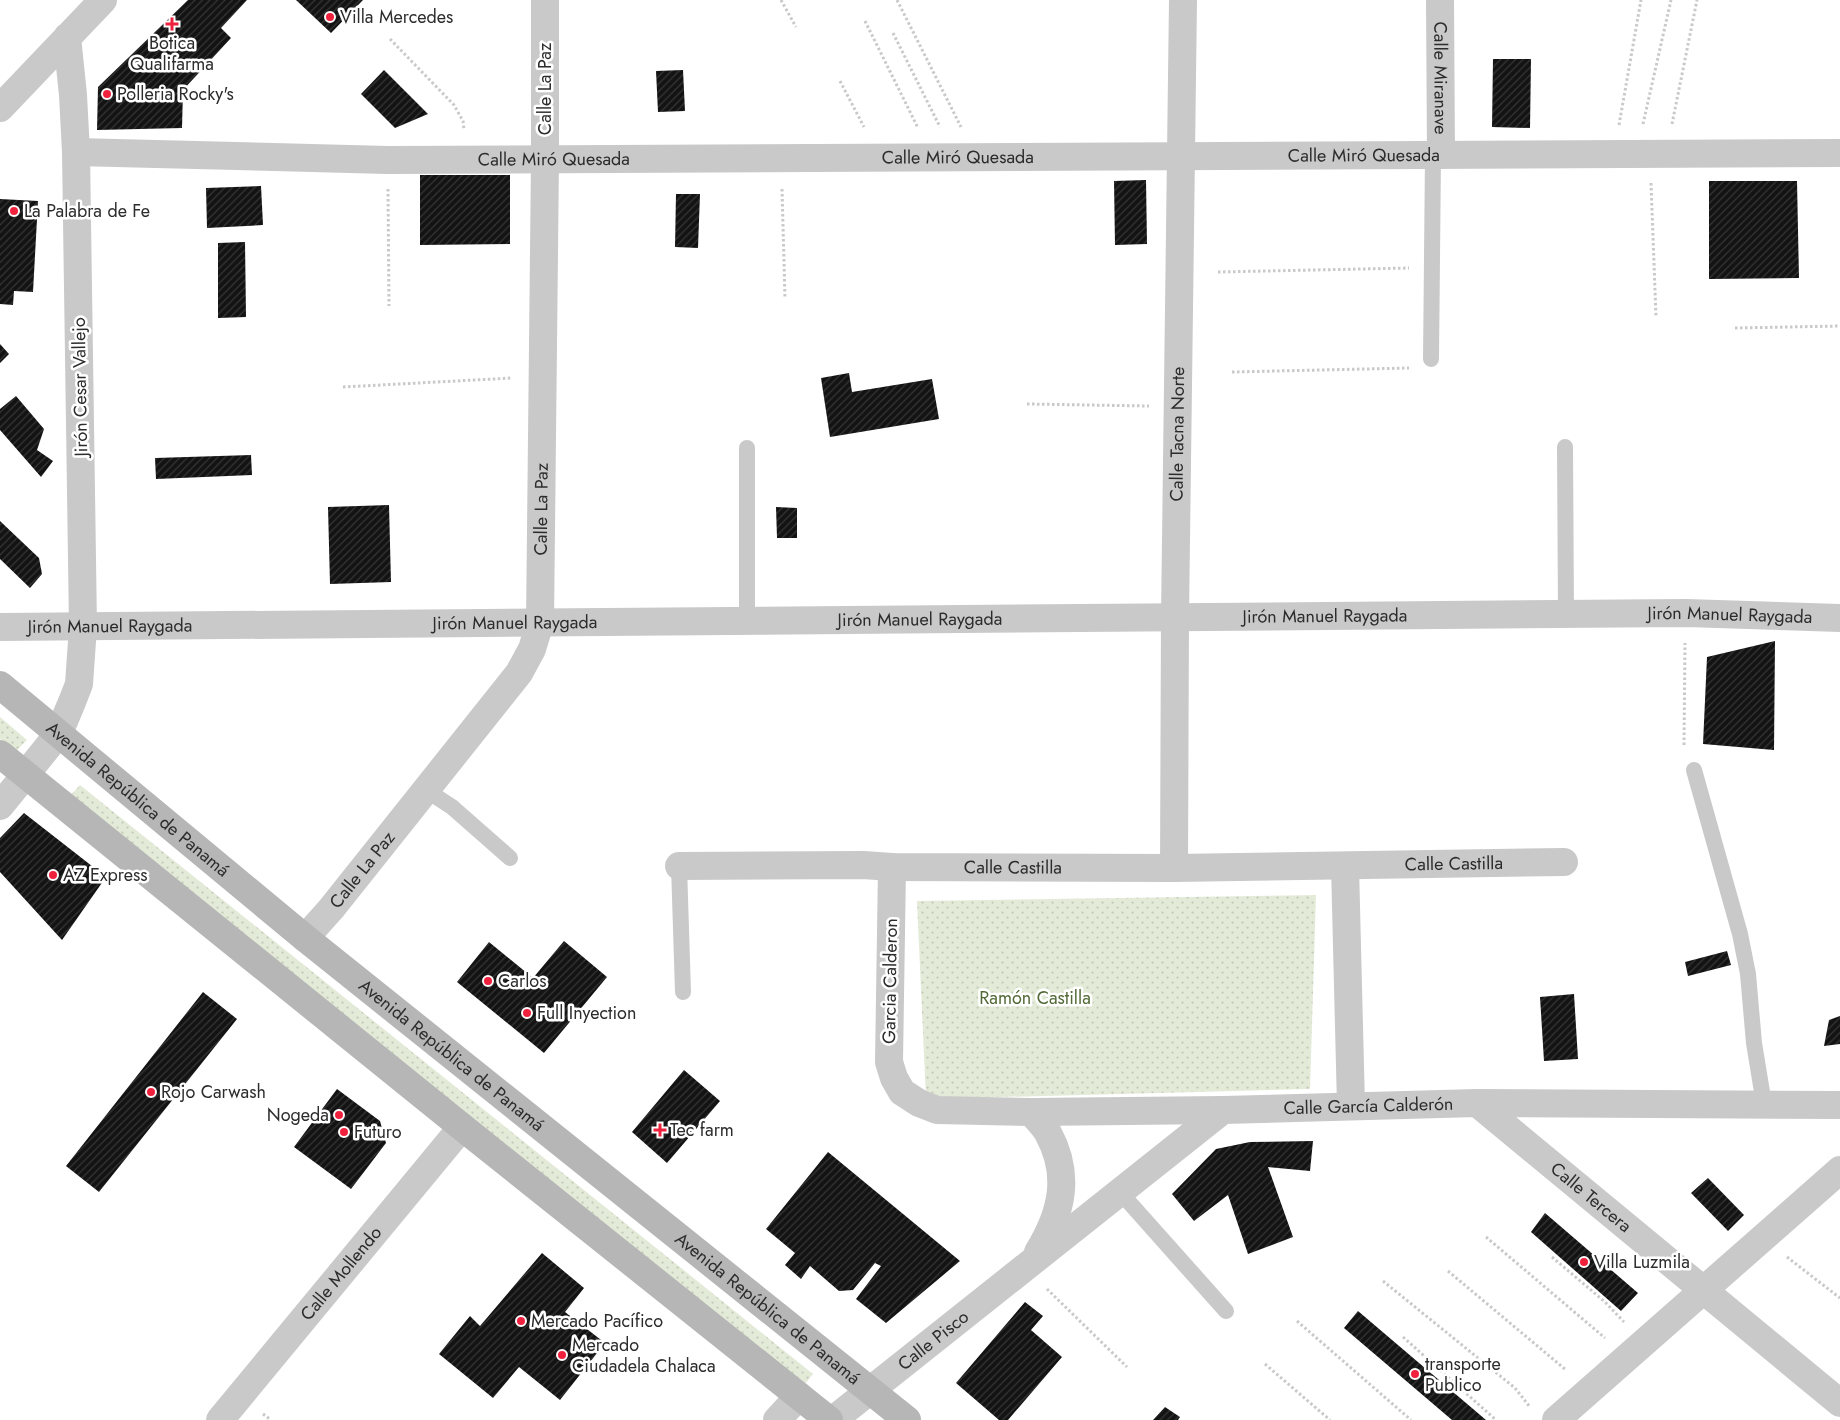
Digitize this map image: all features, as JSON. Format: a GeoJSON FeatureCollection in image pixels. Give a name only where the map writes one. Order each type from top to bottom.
{"type":"FeatureCollection","features":[{"type":"Feature","properties":{"kind":"main road","name":"Avenida República de Panamá"},"geometry":{"type":"LineString","coordinates":[[0,685],[306,938],[907,1420]]}},
{"type":"Feature","properties":{"kind":"main road"},"geometry":{"type":"LineString","coordinates":[[0,754],[829,1420]]}},
{"type":"Feature","properties":{"kind":"street"},"geometry":{"type":"LineString","coordinates":[[0,108],[103,0]]}},
{"type":"Feature","properties":{"kind":"street","name":"Calle Tacna Norte"},"geometry":{"type":"LineString","coordinates":[[1174,868],[1177,407],[1183,0]]}},
{"type":"Feature","properties":{"kind":"street","name":"Calle Miranave"},"geometry":{"type":"LineString","coordinates":[[1437,155],[1440,0]]}},
{"type":"Feature","properties":{"kind":"street","name":"Calle La Paz"},"geometry":{"type":"LineString","coordinates":[[306,938],[519,673],[532,649],[540,623],[546,1]]}},
{"type":"Feature","properties":{"kind":"street","name":"Jirón Cesar Vallejo"},"geometry":{"type":"LineString","coordinates":[[0,806],[59,734],[79,684],[84,627],[76,152],[67,36]]}},
{"type":"Feature","properties":{"kind":"street","name":"Calle Miró Quesada"},"geometry":{"type":"LineString","coordinates":[[76,152],[388,160],[1840,153]]}},
{"type":"Feature","properties":{"kind":"street","name":"Jirón Manuel Raygada"},"geometry":{"type":"LineString","coordinates":[[0,627],[1686,613],[1840,618]]}},
{"type":"Feature","properties":{"kind":"street","name":"Calle Castilla"},"geometry":{"type":"LineString","coordinates":[[679,866],[863,865],[892,867],[1174,868],[1564,862]]}},
{"type":"Feature","properties":{"kind":"street"},"geometry":{"type":"LineString","coordinates":[[1345,866],[1351,1106]]}},
{"type":"Feature","properties":{"kind":"street","name":"Garcia Calderon"},"geometry":{"type":"LineString","coordinates":[[892,867],[889,1062],[894,1078],[902,1092]]}},
{"type":"Feature","properties":{"kind":"street","name":"Calle García Calderón"},"geometry":{"type":"LineString","coordinates":[[902,1092],[918,1103],[937,1110],[1031,1112],[1223,1110],[1477,1103],[1840,1105]]}},
{"type":"Feature","properties":{"kind":"street","name":"Calle Tercera"},"geometry":{"type":"LineString","coordinates":[[1477,1103],[1840,1403]]}},
{"type":"Feature","properties":{"kind":"street","name":"Calle Pisco"},"geometry":{"type":"LineString","coordinates":[[834,1420],[1223,1110]]}},
{"type":"Feature","properties":{"kind":"street","name":"Calle Pisco"},"geometry":{"type":"LineString","coordinates":[[1029,1265],[1051,1232],[1060,1207],[1062,1182],[1058,1156],[1051,1140],[1031,1112]]}},
{"type":"Feature","properties":{"kind":"street","name":"Calle Mollendo"},"geometry":{"type":"LineString","coordinates":[[220,1420],[462,1127]]}},
{"type":"Feature","properties":{"kind":"street"},"geometry":{"type":"LineString","coordinates":[[1546,1417],[1588,1392],[1840,1170]]}},
{"type":"Feature","properties":{"kind":"street"},"geometry":{"type":"LineString","coordinates":[[777,1420],[799,1396]]}},
{"type":"Feature","properties":{"kind":"lane"},"geometry":{"type":"LineString","coordinates":[[1431,359],[1432,268],[1437,155]]}},
{"type":"Feature","properties":{"kind":"lane"},"geometry":{"type":"LineString","coordinates":[[1565,447],[1566,614]]}},
{"type":"Feature","properties":{"kind":"lane"},"geometry":{"type":"LineString","coordinates":[[747,448],[747,621]]}},
{"type":"Feature","properties":{"kind":"lane"},"geometry":{"type":"LineString","coordinates":[[1694,770],[1740,934],[1748,974],[1754,1043],[1764,1104]]}},
{"type":"Feature","properties":{"kind":"lane"},"geometry":{"type":"LineString","coordinates":[[426,790],[452,807],[510,858]]}},
{"type":"Feature","properties":{"kind":"lane"},"geometry":{"type":"LineString","coordinates":[[679,866],[683,992]]}},
{"type":"Feature","properties":{"kind":"lane"},"geometry":{"type":"LineString","coordinates":[[1120,1192],[1226,1311]]}},
{"type":"Feature","properties":{"kind":"path"},"geometry":{"type":"LineString","coordinates":[[781,0],[796,27]]}},
{"type":"Feature","properties":{"kind":"path"},"geometry":{"type":"LineString","coordinates":[[897,0],[955,158]]}},
{"type":"Feature","properties":{"kind":"path"},"geometry":{"type":"LineString","coordinates":[[1641,0],[1641,154],[1656,317]]}},
{"type":"Feature","properties":{"kind":"path"},"geometry":{"type":"LineString","coordinates":[[1641,154],[1671,0]]}},
{"type":"Feature","properties":{"kind":"path"},"geometry":{"type":"LineString","coordinates":[[1641,154],[1697,0]]}},
{"type":"Feature","properties":{"kind":"path"},"geometry":{"type":"LineString","coordinates":[[865,20],[955,158]]}},
{"type":"Feature","properties":{"kind":"path"},"geometry":{"type":"LineString","coordinates":[[893,33],[955,158]]}},
{"type":"Feature","properties":{"kind":"path"},"geometry":{"type":"LineString","coordinates":[[390,39],[454,105],[464,121],[465,160]]}},
{"type":"Feature","properties":{"kind":"path"},"geometry":{"type":"LineString","coordinates":[[840,81],[879,158]]}},
{"type":"Feature","properties":{"kind":"path"},"geometry":{"type":"LineString","coordinates":[[782,158],[785,298]]}},
{"type":"Feature","properties":{"kind":"path"},"geometry":{"type":"LineString","coordinates":[[388,160],[389,306]]}},
{"type":"Feature","properties":{"kind":"path"},"geometry":{"type":"LineString","coordinates":[[1218,272],[1432,268]]}},
{"type":"Feature","properties":{"kind":"path"},"geometry":{"type":"LineString","coordinates":[[1735,328],[1840,326]]}},
{"type":"Feature","properties":{"kind":"path"},"geometry":{"type":"LineString","coordinates":[[1232,372],[1411,368],[1431,359]]}},
{"type":"Feature","properties":{"kind":"path"},"geometry":{"type":"LineString","coordinates":[[343,387],[543,377]]}},
{"type":"Feature","properties":{"kind":"path"},"geometry":{"type":"LineString","coordinates":[[1027,404],[1177,407]]}},
{"type":"Feature","properties":{"kind":"path"},"geometry":{"type":"LineString","coordinates":[[1684,745],[1686,613]]}},
{"type":"Feature","properties":{"kind":"path"},"geometry":{"type":"LineString","coordinates":[[1486,1237],[1600,1332],[1634,1351]]}},
{"type":"Feature","properties":{"kind":"path"},"geometry":{"type":"LineString","coordinates":[[1763,1238],[1840,1298]]}},
{"type":"Feature","properties":{"kind":"path"},"geometry":{"type":"LineString","coordinates":[[1552,1257],[1605,1302],[1634,1351]]}},
{"type":"Feature","properties":{"kind":"path"},"geometry":{"type":"LineString","coordinates":[[1029,1265],[1127,1367]]}},
{"type":"Feature","properties":{"kind":"path"},"geometry":{"type":"LineString","coordinates":[[1448,1271],[1560,1364],[1588,1392]]}},
{"type":"Feature","properties":{"kind":"path"},"geometry":{"type":"LineString","coordinates":[[1383,1281],[1515,1388],[1546,1417]]}},
{"type":"Feature","properties":{"kind":"path"},"geometry":{"type":"LineString","coordinates":[[1297,1321],[1411,1420]]}},
{"type":"Feature","properties":{"kind":"path"},"geometry":{"type":"LineString","coordinates":[[1403,1337],[1496,1420]]}},
{"type":"Feature","properties":{"kind":"path"},"geometry":{"type":"LineString","coordinates":[[1265,1364],[1330,1420]]}},
{"type":"Feature","properties":{"kind":"green space"},"geometry":{"type":"Polygon","coordinates":[[[0,717],[27,740],[15,752],[0,739],[0,717]]]}},
{"type":"Feature","properties":{"kind":"green space"},"geometry":{"type":"Polygon","coordinates":[[[80,785],[813,1374],[800,1390],[70,796],[80,785]]]}},
{"type":"Feature","properties":{"kind":"green space","name":"Ramón Castilla"},"geometry":{"type":"Polygon","coordinates":[[[1316,895],[1310,1089],[926,1099],[917,901],[1316,895]]]}},
{"type":"Feature","properties":{"kind":"building"},"geometry":{"type":"Polygon","coordinates":[[[188,0],[247,0],[221,28],[231,38],[183,90],[182,128],[97,130],[98,87],[188,0]]]}},
{"type":"Feature","properties":{"kind":"building","name":"Villa Mercedes"},"geometry":{"type":"Polygon","coordinates":[[[296,0],[363,0],[331,33],[296,0]]]}},
{"type":"Feature","properties":{"kind":"building"},"geometry":{"type":"Polygon","coordinates":[[[1493,59],[1531,59],[1530,128],[1492,127],[1493,59]]]}},
{"type":"Feature","properties":{"kind":"building"},"geometry":{"type":"Polygon","coordinates":[[[384,70],[428,114],[395,128],[361,94],[384,70]]]}},
{"type":"Feature","properties":{"kind":"building"},"geometry":{"type":"Polygon","coordinates":[[[683,70],[685,111],[658,112],[656,71],[683,70]]]}},
{"type":"Feature","properties":{"kind":"building"},"geometry":{"type":"Polygon","coordinates":[[[420,175],[510,175],[510,244],[420,245],[420,175]]]}},
{"type":"Feature","properties":{"kind":"building"},"geometry":{"type":"Polygon","coordinates":[[[1146,180],[1147,244],[1115,245],[1114,181],[1146,180]]]}},
{"type":"Feature","properties":{"kind":"building"},"geometry":{"type":"Polygon","coordinates":[[[1709,181],[1797,181],[1799,278],[1709,279],[1709,181]]]}},
{"type":"Feature","properties":{"kind":"building"},"geometry":{"type":"Polygon","coordinates":[[[261,186],[263,225],[207,228],[206,188],[261,186]]]}},
{"type":"Feature","properties":{"kind":"building"},"geometry":{"type":"Polygon","coordinates":[[[676,194],[700,194],[698,248],[675,247],[676,194]]]}},
{"type":"Feature","properties":{"kind":"building"},"geometry":{"type":"Polygon","coordinates":[[[0,199],[38,201],[33,292],[14,291],[13,305],[0,304],[0,199]]]}},
{"type":"Feature","properties":{"kind":"building"},"geometry":{"type":"Polygon","coordinates":[[[245,242],[246,317],[218,318],[218,243],[245,242]]]}},
{"type":"Feature","properties":{"kind":"building"},"geometry":{"type":"Polygon","coordinates":[[[0,344],[9,354],[0,363],[0,344]]]}},
{"type":"Feature","properties":{"kind":"building"},"geometry":{"type":"Polygon","coordinates":[[[849,373],[852,392],[932,379],[939,419],[830,437],[821,378],[849,373]]]}},
{"type":"Feature","properties":{"kind":"building"},"geometry":{"type":"Polygon","coordinates":[[[16,396],[44,429],[37,450],[53,461],[41,477],[0,430],[0,409],[16,396]]]}},
{"type":"Feature","properties":{"kind":"building"},"geometry":{"type":"Polygon","coordinates":[[[251,455],[252,475],[156,479],[155,458],[251,455]]]}},
{"type":"Feature","properties":{"kind":"building"},"geometry":{"type":"Polygon","coordinates":[[[389,505],[391,582],[330,584],[328,507],[389,505]]]}},
{"type":"Feature","properties":{"kind":"building"},"geometry":{"type":"Polygon","coordinates":[[[776,507],[797,508],[797,538],[777,538],[776,507]]]}},
{"type":"Feature","properties":{"kind":"building"},"geometry":{"type":"Polygon","coordinates":[[[0,521],[39,558],[42,574],[30,588],[0,559],[0,521]]]}},
{"type":"Feature","properties":{"kind":"building"},"geometry":{"type":"Polygon","coordinates":[[[1775,641],[1774,750],[1703,744],[1707,657],[1775,641]]]}},
{"type":"Feature","properties":{"kind":"building","name":"AZ Express"},"geometry":{"type":"Polygon","coordinates":[[[24,813],[106,877],[62,940],[0,872],[0,838],[24,813]]]}},
{"type":"Feature","properties":{"kind":"building"},"geometry":{"type":"Polygon","coordinates":[[[564,941],[607,977],[544,1053],[457,982],[489,942],[533,978],[564,941]]]}},
{"type":"Feature","properties":{"kind":"building"},"geometry":{"type":"Polygon","coordinates":[[[1727,951],[1731,965],[1688,976],[1685,962],[1727,951]]]}},
{"type":"Feature","properties":{"kind":"building","name":"Rojo Carwash"},"geometry":{"type":"Polygon","coordinates":[[[203,992],[237,1019],[99,1192],[66,1166],[203,992]]]}},
{"type":"Feature","properties":{"kind":"building"},"geometry":{"type":"Polygon","coordinates":[[[1574,994],[1578,1059],[1544,1061],[1540,997],[1574,994]]]}},
{"type":"Feature","properties":{"kind":"building"},"geometry":{"type":"Polygon","coordinates":[[[1840,1016],[1840,1044],[1824,1046],[1829,1020],[1840,1016]]]}},
{"type":"Feature","properties":{"kind":"building"},"geometry":{"type":"Polygon","coordinates":[[[684,1070],[720,1101],[667,1163],[632,1132],[684,1070]]]}},
{"type":"Feature","properties":{"kind":"building","name":"Futuro"},"geometry":{"type":"Polygon","coordinates":[[[337,1089],[380,1121],[386,1143],[351,1189],[294,1147],[337,1089]]]}},
{"type":"Feature","properties":{"kind":"building"},"geometry":{"type":"Polygon","coordinates":[[[1313,1141],[1310,1171],[1268,1167],[1293,1237],[1248,1254],[1228,1195],[1194,1221],[1172,1194],[1216,1149],[1250,1142],[1313,1141]]]}},
{"type":"Feature","properties":{"kind":"building"},"geometry":{"type":"Polygon","coordinates":[[[828,1152],[960,1261],[886,1323],[856,1299],[881,1266],[875,1263],[853,1290],[839,1291],[810,1266],[801,1279],[785,1265],[795,1253],[766,1229],[828,1152]]]}},
{"type":"Feature","properties":{"kind":"building"},"geometry":{"type":"Polygon","coordinates":[[[1708,1178],[1744,1215],[1728,1231],[1691,1193],[1708,1178]]]}},
{"type":"Feature","properties":{"kind":"building","name":"Villa Luzmila"},"geometry":{"type":"Polygon","coordinates":[[[1545,1213],[1638,1293],[1621,1311],[1531,1232],[1545,1213]]]}},
{"type":"Feature","properties":{"kind":"building","name":"Mercado Pacífico"},"geometry":{"type":"Polygon","coordinates":[[[542,1253],[584,1288],[565,1312],[605,1343],[560,1400],[519,1367],[493,1398],[439,1354],[470,1316],[480,1326],[542,1253]]]}},
{"type":"Feature","properties":{"kind":"building"},"geometry":{"type":"Polygon","coordinates":[[[1025,1302],[1043,1316],[1031,1330],[1062,1357],[1008,1420],[999,1420],[956,1383],[1025,1302]]]}},
{"type":"Feature","properties":{"kind":"building","name":"transporte Publico"},"geometry":{"type":"Polygon","coordinates":[[[1358,1311],[1486,1420],[1452,1420],[1344,1328],[1358,1311]]]}},
{"type":"Feature","properties":{"kind":"building"},"geometry":{"type":"Polygon","coordinates":[[[1165,1407],[1180,1417],[1178,1420],[1153,1420],[1165,1407]]]}},
{"type":"Feature","properties":{"kind":"place","name":"Villa Mercedes"},"geometry":{"type":"Point","coordinates":[330,17]}},
{"type":"Feature","properties":{"kind":"place","name":"Botica Qualifarma"},"geometry":{"type":"Point","coordinates":[172,24]}},
{"type":"Feature","properties":{"kind":"place","name":"Polleria Rocky's"},"geometry":{"type":"Point","coordinates":[107,94]}},
{"type":"Feature","properties":{"kind":"place","name":"La Palabra de Fe"},"geometry":{"type":"Point","coordinates":[14,211]}},
{"type":"Feature","properties":{"kind":"place","name":"AZ Express"},"geometry":{"type":"Point","coordinates":[53,875]}},
{"type":"Feature","properties":{"kind":"place","name":"Carlos"},"geometry":{"type":"Point","coordinates":[488,981]}},
{"type":"Feature","properties":{"kind":"place","name":"Full Inyection"},"geometry":{"type":"Point","coordinates":[527,1013]}},
{"type":"Feature","properties":{"kind":"place","name":"Rojo Carwash"},"geometry":{"type":"Point","coordinates":[151,1092]}},
{"type":"Feature","properties":{"kind":"place","name":"Nogeda"},"geometry":{"type":"Point","coordinates":[339,1115]}},
{"type":"Feature","properties":{"kind":"place","name":"Tec farm"},"geometry":{"type":"Point","coordinates":[660,1130]}},
{"type":"Feature","properties":{"kind":"place","name":"Futuro"},"geometry":{"type":"Point","coordinates":[344,1132]}},
{"type":"Feature","properties":{"kind":"place","name":"Villa Luzmila"},"geometry":{"type":"Point","coordinates":[1584,1262]}},
{"type":"Feature","properties":{"kind":"place","name":"Mercado Pacífico"},"geometry":{"type":"Point","coordinates":[521,1321]}},
{"type":"Feature","properties":{"kind":"place","name":"Mercado Ciudadela Chalaca"},"geometry":{"type":"Point","coordinates":[562,1355]}},
{"type":"Feature","properties":{"kind":"place","name":"transporte Publico"},"geometry":{"type":"Point","coordinates":[1415,1374]}}]}
